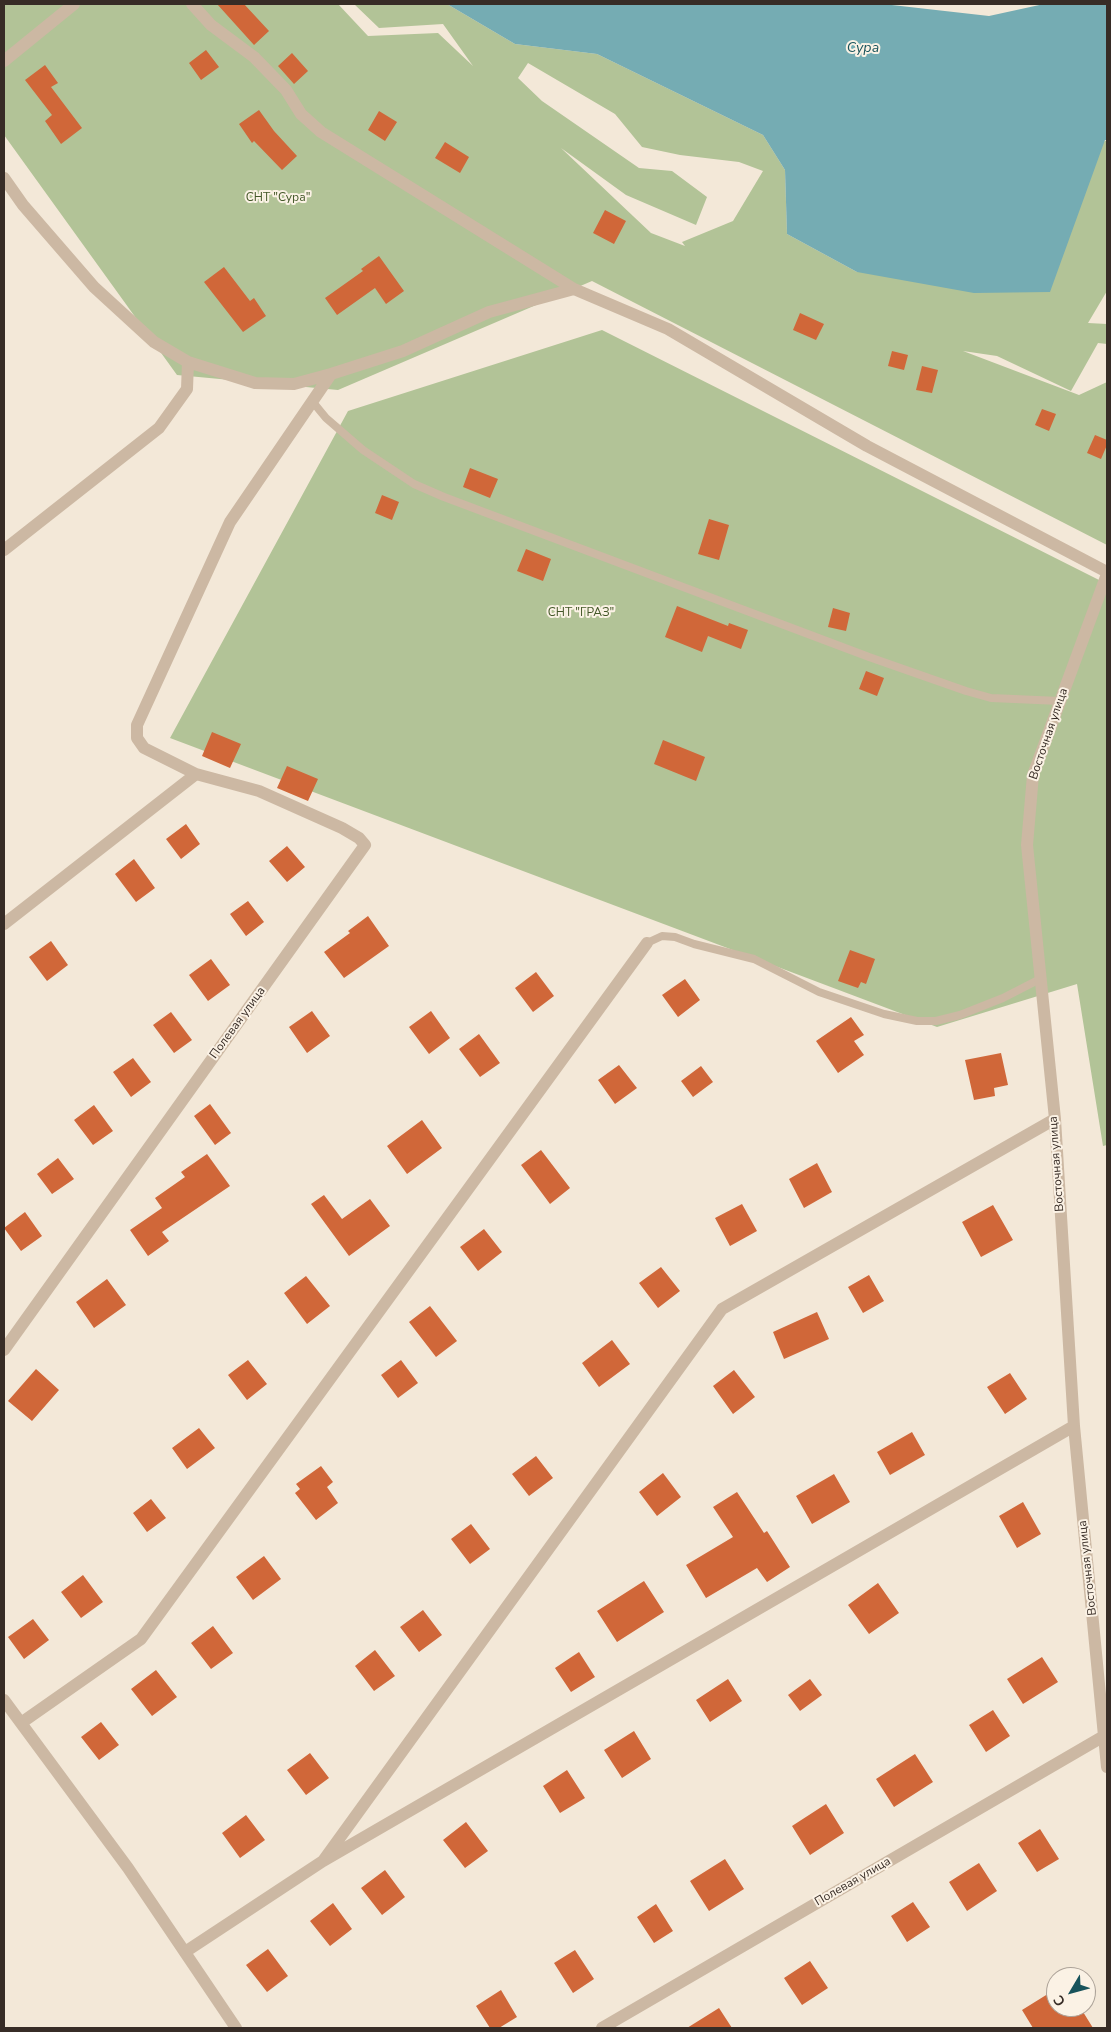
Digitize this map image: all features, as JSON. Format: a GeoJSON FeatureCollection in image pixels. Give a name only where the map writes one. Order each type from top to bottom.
{"type":"FeatureCollection","features":[{"type":"Feature","properties":{"kind":"street"},"geometry":{"type":"LineString","coordinates":[[4,60],[74,4]]}},
{"type":"Feature","properties":{"kind":"street"},"geometry":{"type":"LineString","coordinates":[[192,4],[211,25],[254,58],[286,90],[301,114],[322,132],[574,289],[668,330],[867,446],[1107,573]]}},
{"type":"Feature","properties":{"kind":"street"},"geometry":{"type":"LineString","coordinates":[[4,178],[23,205],[94,287],[154,342],[188,362],[255,383],[294,384],[331,374],[403,351],[489,312],[574,289]]}},
{"type":"Feature","properties":{"kind":"street"},"geometry":{"type":"LineString","coordinates":[[4,550],[159,428],[187,390],[188,362]]}},
{"type":"Feature","properties":{"kind":"street"},"geometry":{"type":"LineString","coordinates":[[4,924],[196,774],[144,748],[137,738],[137,725],[230,522],[331,374]]}},
{"type":"Feature","properties":{"kind":"street","name":"Восточная улица"},"geometry":{"type":"LineString","coordinates":[[1107,573],[1033,775],[1027,845],[1054,1119],[1074,1426],[1107,1767]]}},
{"type":"Feature","properties":{"kind":"street","name":"Полевая улица"},"geometry":{"type":"LineString","coordinates":[[4,1350],[365,845],[359,838],[342,828],[259,791],[196,774]]}},
{"type":"Feature","properties":{"kind":"street"},"geometry":{"type":"LineString","coordinates":[[21,1723],[141,1640],[647,943]]}},
{"type":"Feature","properties":{"kind":"street"},"geometry":{"type":"LineString","coordinates":[[323,1861],[722,1309],[1054,1119]]}},
{"type":"Feature","properties":{"kind":"street"},"geometry":{"type":"LineString","coordinates":[[185,1952],[323,1861],[1074,1426]]}},
{"type":"Feature","properties":{"kind":"street"},"geometry":{"type":"LineString","coordinates":[[6,1707],[21,1723],[128,1868],[236,2028]]}},
{"type":"Feature","properties":{"kind":"street","name":"Полевая улица"},"geometry":{"type":"LineString","coordinates":[[602,2028],[1104,1736]]}},
{"type":"Feature","properties":{"kind":"lane"},"geometry":{"type":"LineString","coordinates":[[312,401],[326,418],[363,450],[414,484],[444,497],[868,657],[966,691],[991,698],[1060,701]]}},
{"type":"Feature","properties":{"kind":"lane"},"geometry":{"type":"LineString","coordinates":[[647,943],[662,936],[675,937],[694,944],[754,959],[819,992],[884,1014],[917,1020],[936,1021],[960,1015],[1003,998],[1040,979]]}},
{"type":"Feature","properties":{"kind":"green space","name":"СНТ \"Сура\""},"geometry":{"type":"Polygon","coordinates":[[[4,4],[338,4],[368,36],[438,33],[473,66],[443,24],[379,28],[354,4],[447,4],[515,44],[597,54],[763,135],[785,170],[787,234],[857,272],[1107,140],[1107,291],[1088,323],[1107,324],[1107,344],[1098,343],[1071,391],[997,356],[963,351],[1079,395],[1107,382],[1107,545],[592,281],[338,390],[177,375],[4,135],[4,4]],[[528,63],[518,78],[542,101],[639,168],[672,171],[707,197],[696,225],[626,195],[561,148],[651,233],[685,246],[682,242],[733,221],[763,171],[739,162],[680,155],[642,147],[615,114],[528,63]]]}},
{"type":"Feature","properties":{"kind":"green space","name":"СНТ \"ГРАЗ\""},"geometry":{"type":"Polygon","coordinates":[[[602,330],[1107,584],[1107,1145],[1103,1146],[1077,984],[937,1027],[170,738],[348,411],[602,330]]]}},
{"type":"Feature","properties":{"kind":"water","name":"Сура"},"geometry":{"type":"Polygon","coordinates":[[[447,4],[883,4],[989,16],[1044,4],[1107,4],[1107,140],[1105,140],[1050,292],[974,293],[857,272],[787,234],[785,170],[763,135],[597,54],[515,44],[447,4]]]}},
{"type":"Feature","properties":{"kind":"building"},"geometry":{"type":"Polygon","coordinates":[[[217,4],[244,4],[269,31],[254,45],[217,4]]]}},
{"type":"Feature","properties":{"kind":"building"},"geometry":{"type":"Polygon","coordinates":[[[206,50],[219,67],[201,80],[189,63],[206,50]]]}},
{"type":"Feature","properties":{"kind":"building"},"geometry":{"type":"Polygon","coordinates":[[[292,53],[308,71],[294,84],[278,66],[292,53]]]}},
{"type":"Feature","properties":{"kind":"building"},"geometry":{"type":"Polygon","coordinates":[[[45,65],[58,83],[51,87],[82,128],[61,144],[45,121],[52,115],[25,80],[45,65]]]}},
{"type":"Feature","properties":{"kind":"building"},"geometry":{"type":"Polygon","coordinates":[[[259,110],[274,131],[297,156],[282,170],[254,141],[252,143],[239,124],[259,110]]]}},
{"type":"Feature","properties":{"kind":"building"},"geometry":{"type":"Polygon","coordinates":[[[379,111],[397,122],[385,141],[368,130],[379,111]]]}},
{"type":"Feature","properties":{"kind":"building"},"geometry":{"type":"Polygon","coordinates":[[[445,142],[469,157],[460,173],[435,158],[445,142]]]}},
{"type":"Feature","properties":{"kind":"building"},"geometry":{"type":"Polygon","coordinates":[[[605,210],[626,221],[614,244],[593,233],[605,210]]]}},
{"type":"Feature","properties":{"kind":"building"},"geometry":{"type":"Polygon","coordinates":[[[379,256],[404,291],[386,304],[375,288],[337,315],[325,298],[363,271],[361,269],[379,256]]]}},
{"type":"Feature","properties":{"kind":"building"},"geometry":{"type":"Polygon","coordinates":[[[224,267],[250,301],[254,298],[266,316],[243,332],[204,282],[224,267]]]}},
{"type":"Feature","properties":{"kind":"building"},"geometry":{"type":"Polygon","coordinates":[[[800,313],[824,324],[816,340],[793,330],[800,313]]]}},
{"type":"Feature","properties":{"kind":"building"},"geometry":{"type":"Polygon","coordinates":[[[892,351],[908,355],[904,370],[888,366],[892,351]]]}},
{"type":"Feature","properties":{"kind":"building"},"geometry":{"type":"Polygon","coordinates":[[[922,366],[938,370],[932,393],[916,390],[922,366]]]}},
{"type":"Feature","properties":{"kind":"building"},"geometry":{"type":"Polygon","coordinates":[[[1042,409],[1056,414],[1049,431],[1035,425],[1042,409]]]}},
{"type":"Feature","properties":{"kind":"building"},"geometry":{"type":"Polygon","coordinates":[[[1095,435],[1107,440],[1107,445],[1101,459],[1087,453],[1095,435]]]}},
{"type":"Feature","properties":{"kind":"building"},"geometry":{"type":"Polygon","coordinates":[[[470,468],[498,479],[490,498],[463,487],[470,468]]]}},
{"type":"Feature","properties":{"kind":"building"},"geometry":{"type":"Polygon","coordinates":[[[382,495],[399,502],[392,520],[375,513],[382,495]]]}},
{"type":"Feature","properties":{"kind":"building"},"geometry":{"type":"Polygon","coordinates":[[[709,519],[729,525],[719,560],[698,554],[709,519]]]}},
{"type":"Feature","properties":{"kind":"building"},"geometry":{"type":"Polygon","coordinates":[[[526,549],[551,559],[543,581],[517,571],[526,549]]]}},
{"type":"Feature","properties":{"kind":"building"},"geometry":{"type":"Polygon","coordinates":[[[677,606],[728,626],[729,623],[748,630],[741,649],[708,636],[702,652],[665,637],[677,606]]]}},
{"type":"Feature","properties":{"kind":"building"},"geometry":{"type":"Polygon","coordinates":[[[833,608],[850,613],[846,631],[828,627],[833,608]]]}},
{"type":"Feature","properties":{"kind":"building"},"geometry":{"type":"Polygon","coordinates":[[[866,671],[884,678],[877,696],[859,689],[866,671]]]}},
{"type":"Feature","properties":{"kind":"building"},"geometry":{"type":"Polygon","coordinates":[[[212,732],[241,744],[230,768],[202,756],[212,732]]]}},
{"type":"Feature","properties":{"kind":"building"},"geometry":{"type":"Polygon","coordinates":[[[663,740],[705,757],[696,781],[654,764],[663,740]]]}},
{"type":"Feature","properties":{"kind":"building"},"geometry":{"type":"Polygon","coordinates":[[[287,766],[318,779],[308,801],[277,788],[287,766]]]}},
{"type":"Feature","properties":{"kind":"building"},"geometry":{"type":"Polygon","coordinates":[[[186,824],[200,844],[181,859],[166,839],[186,824]]]}},
{"type":"Feature","properties":{"kind":"building"},"geometry":{"type":"Polygon","coordinates":[[[287,846],[305,867],[287,882],[269,861],[287,846]]]}},
{"type":"Feature","properties":{"kind":"building"},"geometry":{"type":"Polygon","coordinates":[[[134,859],[155,888],[136,902],[115,874],[134,859]]]}},
{"type":"Feature","properties":{"kind":"building"},"geometry":{"type":"Polygon","coordinates":[[[248,901],[264,922],[246,936],[230,914],[248,901]]]}},
{"type":"Feature","properties":{"kind":"building"},"geometry":{"type":"Polygon","coordinates":[[[368,916],[389,946],[344,978],[324,952],[350,933],[348,931],[368,916]]]}},
{"type":"Feature","properties":{"kind":"building"},"geometry":{"type":"Polygon","coordinates":[[[51,941],[68,965],[47,981],[29,957],[51,941]]]}},
{"type":"Feature","properties":{"kind":"building"},"geometry":{"type":"Polygon","coordinates":[[[850,950],[875,959],[866,984],[861,982],[858,988],[838,981],[850,950]]]}},
{"type":"Feature","properties":{"kind":"building"},"geometry":{"type":"Polygon","coordinates":[[[211,959],[230,985],[208,1001],[189,975],[211,959]]]}},
{"type":"Feature","properties":{"kind":"building"},"geometry":{"type":"Polygon","coordinates":[[[536,972],[554,996],[533,1012],[515,988],[536,972]]]}},
{"type":"Feature","properties":{"kind":"building"},"geometry":{"type":"Polygon","coordinates":[[[685,979],[700,1000],[678,1017],[662,995],[685,979]]]}},
{"type":"Feature","properties":{"kind":"building"},"geometry":{"type":"Polygon","coordinates":[[[312,1011],[330,1036],[307,1053],[289,1027],[312,1011]]]}},
{"type":"Feature","properties":{"kind":"building"},"geometry":{"type":"Polygon","coordinates":[[[431,1011],[450,1038],[429,1054],[409,1027],[431,1011]]]}},
{"type":"Feature","properties":{"kind":"building"},"geometry":{"type":"Polygon","coordinates":[[[171,1012],[192,1040],[174,1053],[153,1025],[171,1012]]]}},
{"type":"Feature","properties":{"kind":"building"},"geometry":{"type":"Polygon","coordinates":[[[851,1017],[864,1035],[854,1041],[864,1055],[838,1073],[816,1041],[851,1017]]]}},
{"type":"Feature","properties":{"kind":"building"},"geometry":{"type":"Polygon","coordinates":[[[479,1034],[500,1063],[480,1077],[459,1049],[479,1034]]]}},
{"type":"Feature","properties":{"kind":"building"},"geometry":{"type":"Polygon","coordinates":[[[1001,1053],[1008,1085],[994,1088],[995,1096],[974,1100],[965,1060],[1001,1053]]]}},
{"type":"Feature","properties":{"kind":"building"},"geometry":{"type":"Polygon","coordinates":[[[133,1058],[151,1082],[131,1097],[113,1072],[133,1058]]]}},
{"type":"Feature","properties":{"kind":"building"},"geometry":{"type":"Polygon","coordinates":[[[619,1065],[637,1088],[615,1104],[598,1080],[619,1065]]]}},
{"type":"Feature","properties":{"kind":"building"},"geometry":{"type":"Polygon","coordinates":[[[701,1066],[713,1082],[693,1097],[681,1081],[701,1066]]]}},
{"type":"Feature","properties":{"kind":"building"},"geometry":{"type":"Polygon","coordinates":[[[210,1104],[231,1133],[215,1145],[194,1116],[210,1104]]]}},
{"type":"Feature","properties":{"kind":"building"},"geometry":{"type":"Polygon","coordinates":[[[94,1105],[113,1131],[93,1145],[74,1120],[94,1105]]]}},
{"type":"Feature","properties":{"kind":"building"},"geometry":{"type":"Polygon","coordinates":[[[422,1120],[442,1148],[407,1174],[387,1146],[422,1120]]]}},
{"type":"Feature","properties":{"kind":"building"},"geometry":{"type":"Polygon","coordinates":[[[541,1150],[570,1188],[550,1204],[521,1165],[541,1150]]]}},
{"type":"Feature","properties":{"kind":"building"},"geometry":{"type":"Polygon","coordinates":[[[207,1154],[230,1186],[162,1232],[169,1241],[148,1256],[130,1230],[162,1208],[155,1198],[185,1177],[181,1172],[207,1154]]]}},
{"type":"Feature","properties":{"kind":"building"},"geometry":{"type":"Polygon","coordinates":[[[58,1158],[74,1179],[52,1194],[37,1174],[58,1158]]]}},
{"type":"Feature","properties":{"kind":"building"},"geometry":{"type":"Polygon","coordinates":[[[817,1163],[832,1192],[804,1208],[789,1179],[817,1163]]]}},
{"type":"Feature","properties":{"kind":"building"},"geometry":{"type":"Polygon","coordinates":[[[324,1195],[342,1219],[370,1199],[390,1226],[349,1256],[311,1204],[324,1195]]]}},
{"type":"Feature","properties":{"kind":"building"},"geometry":{"type":"Polygon","coordinates":[[[742,1204],[757,1231],[730,1246],[715,1218],[742,1204]]]}},
{"type":"Feature","properties":{"kind":"building"},"geometry":{"type":"Polygon","coordinates":[[[993,1205],[1013,1240],[981,1257],[962,1222],[993,1205]]]}},
{"type":"Feature","properties":{"kind":"building"},"geometry":{"type":"Polygon","coordinates":[[[25,1212],[42,1236],[21,1251],[4,1228],[25,1212]]]}},
{"type":"Feature","properties":{"kind":"building"},"geometry":{"type":"Polygon","coordinates":[[[484,1229],[502,1252],[478,1271],[460,1247],[484,1229]]]}},
{"type":"Feature","properties":{"kind":"building"},"geometry":{"type":"Polygon","coordinates":[[[661,1267],[680,1291],[658,1308],[639,1283],[661,1267]]]}},
{"type":"Feature","properties":{"kind":"building"},"geometry":{"type":"Polygon","coordinates":[[[869,1275],[884,1301],[863,1313],[848,1287],[869,1275]]]}},
{"type":"Feature","properties":{"kind":"building"},"geometry":{"type":"Polygon","coordinates":[[[306,1276],[330,1306],[307,1324],[284,1293],[306,1276]]]}},
{"type":"Feature","properties":{"kind":"building"},"geometry":{"type":"Polygon","coordinates":[[[107,1279],[126,1305],[94,1328],[76,1302],[107,1279]]]}},
{"type":"Feature","properties":{"kind":"building"},"geometry":{"type":"Polygon","coordinates":[[[430,1306],[457,1341],[436,1357],[409,1322],[430,1306]]]}},
{"type":"Feature","properties":{"kind":"building"},"geometry":{"type":"Polygon","coordinates":[[[817,1312],[829,1339],[784,1359],[773,1332],[817,1312]]]}},
{"type":"Feature","properties":{"kind":"building"},"geometry":{"type":"Polygon","coordinates":[[[612,1340],[630,1364],[599,1387],[582,1363],[612,1340]]]}},
{"type":"Feature","properties":{"kind":"building"},"geometry":{"type":"Polygon","coordinates":[[[248,1360],[267,1384],[247,1400],[228,1375],[248,1360]]]}},
{"type":"Feature","properties":{"kind":"building"},"geometry":{"type":"Polygon","coordinates":[[[401,1360],[418,1383],[398,1398],[381,1375],[401,1360]]]}},
{"type":"Feature","properties":{"kind":"building"},"geometry":{"type":"Polygon","coordinates":[[[36,1369],[59,1390],[32,1421],[8,1401],[36,1369]]]}},
{"type":"Feature","properties":{"kind":"building"},"geometry":{"type":"Polygon","coordinates":[[[734,1370],[755,1397],[733,1414],[713,1386],[734,1370]]]}},
{"type":"Feature","properties":{"kind":"building"},"geometry":{"type":"Polygon","coordinates":[[[1010,1373],[1027,1399],[1005,1414],[987,1387],[1010,1373]]]}},
{"type":"Feature","properties":{"kind":"building"},"geometry":{"type":"Polygon","coordinates":[[[199,1428],[215,1448],[187,1469],[172,1448],[199,1428]]]}},
{"type":"Feature","properties":{"kind":"building"},"geometry":{"type":"Polygon","coordinates":[[[912,1432],[925,1455],[890,1475],[877,1452],[912,1432]]]}},
{"type":"Feature","properties":{"kind":"building"},"geometry":{"type":"Polygon","coordinates":[[[536,1456],[553,1478],[529,1496],[512,1474],[536,1456]]]}},
{"type":"Feature","properties":{"kind":"building"},"geometry":{"type":"Polygon","coordinates":[[[321,1466],[333,1482],[327,1487],[338,1503],[316,1520],[295,1493],[300,1489],[296,1484],[321,1466]]]}},
{"type":"Feature","properties":{"kind":"building"},"geometry":{"type":"Polygon","coordinates":[[[663,1473],[681,1497],[657,1516],[639,1492],[663,1473]]]}},
{"type":"Feature","properties":{"kind":"building"},"geometry":{"type":"Polygon","coordinates":[[[834,1474],[850,1502],[812,1524],[796,1496],[834,1474]]]}},
{"type":"Feature","properties":{"kind":"building"},"geometry":{"type":"Polygon","coordinates":[[[737,1492],[764,1533],[767,1531],[790,1567],[767,1582],[757,1568],[706,1598],[686,1565],[733,1537],[713,1507],[737,1492]]]}},
{"type":"Feature","properties":{"kind":"building"},"geometry":{"type":"Polygon","coordinates":[[[151,1499],[166,1518],[147,1532],[133,1513],[151,1499]]]}},
{"type":"Feature","properties":{"kind":"building"},"geometry":{"type":"Polygon","coordinates":[[[1023,1502],[1041,1534],[1017,1548],[999,1516],[1023,1502]]]}},
{"type":"Feature","properties":{"kind":"building"},"geometry":{"type":"Polygon","coordinates":[[[471,1524],[490,1549],[470,1564],[451,1539],[471,1524]]]}},
{"type":"Feature","properties":{"kind":"building"},"geometry":{"type":"Polygon","coordinates":[[[264,1556],[281,1579],[253,1600],[236,1577],[264,1556]]]}},
{"type":"Feature","properties":{"kind":"building"},"geometry":{"type":"Polygon","coordinates":[[[83,1575],[103,1602],[81,1618],[61,1592],[83,1575]]]}},
{"type":"Feature","properties":{"kind":"building"},"geometry":{"type":"Polygon","coordinates":[[[644,1581],[664,1612],[617,1642],[597,1611],[644,1581]]]}},
{"type":"Feature","properties":{"kind":"building"},"geometry":{"type":"Polygon","coordinates":[[[878,1583],[899,1613],[869,1634],[848,1605],[878,1583]]]}},
{"type":"Feature","properties":{"kind":"building"},"geometry":{"type":"Polygon","coordinates":[[[423,1610],[442,1635],[419,1652],[400,1627],[423,1610]]]}},
{"type":"Feature","properties":{"kind":"building"},"geometry":{"type":"Polygon","coordinates":[[[33,1619],[49,1640],[24,1659],[8,1637],[33,1619]]]}},
{"type":"Feature","properties":{"kind":"building"},"geometry":{"type":"Polygon","coordinates":[[[213,1626],[233,1653],[211,1669],[191,1643],[213,1626]]]}},
{"type":"Feature","properties":{"kind":"building"},"geometry":{"type":"Polygon","coordinates":[[[375,1650],[395,1676],[374,1691],[355,1666],[375,1650]]]}},
{"type":"Feature","properties":{"kind":"building"},"geometry":{"type":"Polygon","coordinates":[[[579,1652],[595,1677],[571,1692],[555,1668],[579,1652]]]}},
{"type":"Feature","properties":{"kind":"building"},"geometry":{"type":"Polygon","coordinates":[[[1042,1657],[1058,1682],[1023,1704],[1007,1679],[1042,1657]]]}},
{"type":"Feature","properties":{"kind":"building"},"geometry":{"type":"Polygon","coordinates":[[[156,1670],[177,1697],[152,1716],[131,1689],[156,1670]]]}},
{"type":"Feature","properties":{"kind":"building"},"geometry":{"type":"Polygon","coordinates":[[[728,1679],[742,1701],[710,1722],[696,1700],[728,1679]]]}},
{"type":"Feature","properties":{"kind":"building"},"geometry":{"type":"Polygon","coordinates":[[[810,1679],[822,1695],[800,1711],[788,1695],[810,1679]]]}},
{"type":"Feature","properties":{"kind":"building"},"geometry":{"type":"Polygon","coordinates":[[[993,1710],[1010,1736],[986,1752],[969,1725],[993,1710]]]}},
{"type":"Feature","properties":{"kind":"building"},"geometry":{"type":"Polygon","coordinates":[[[101,1722],[119,1745],[99,1760],[81,1737],[101,1722]]]}},
{"type":"Feature","properties":{"kind":"building"},"geometry":{"type":"Polygon","coordinates":[[[634,1731],[651,1759],[622,1778],[604,1750],[634,1731]]]}},
{"type":"Feature","properties":{"kind":"building"},"geometry":{"type":"Polygon","coordinates":[[[310,1753],[329,1778],[306,1795],[287,1770],[310,1753]]]}},
{"type":"Feature","properties":{"kind":"building"},"geometry":{"type":"Polygon","coordinates":[[[915,1754],[933,1782],[894,1807],[876,1779],[915,1754]]]}},
{"type":"Feature","properties":{"kind":"building"},"geometry":{"type":"Polygon","coordinates":[[[567,1770],[585,1798],[560,1813],[543,1786],[567,1770]]]}},
{"type":"Feature","properties":{"kind":"building"},"geometry":{"type":"Polygon","coordinates":[[[826,1804],[844,1833],[810,1855],[792,1826],[826,1804]]]}},
{"type":"Feature","properties":{"kind":"building"},"geometry":{"type":"Polygon","coordinates":[[[246,1815],[265,1840],[240,1858],[222,1833],[246,1815]]]}},
{"type":"Feature","properties":{"kind":"building"},"geometry":{"type":"Polygon","coordinates":[[[466,1822],[488,1851],[465,1868],[443,1840],[466,1822]]]}},
{"type":"Feature","properties":{"kind":"building"},"geometry":{"type":"Polygon","coordinates":[[[1040,1829],[1059,1859],[1037,1872],[1018,1843],[1040,1829]]]}},
{"type":"Feature","properties":{"kind":"building"},"geometry":{"type":"Polygon","coordinates":[[[725,1859],[744,1889],[709,1911],[690,1881],[725,1859]]]}},
{"type":"Feature","properties":{"kind":"building"},"geometry":{"type":"Polygon","coordinates":[[[979,1863],[997,1891],[967,1911],[949,1882],[979,1863]]]}},
{"type":"Feature","properties":{"kind":"building"},"geometry":{"type":"Polygon","coordinates":[[[385,1870],[405,1897],[382,1915],[361,1888],[385,1870]]]}},
{"type":"Feature","properties":{"kind":"building"},"geometry":{"type":"Polygon","coordinates":[[[913,1902],[930,1927],[907,1942],[891,1916],[913,1902]]]}},
{"type":"Feature","properties":{"kind":"building"},"geometry":{"type":"Polygon","coordinates":[[[333,1903],[352,1929],[330,1946],[310,1921],[333,1903]]]}},
{"type":"Feature","properties":{"kind":"building"},"geometry":{"type":"Polygon","coordinates":[[[656,1904],[673,1931],[654,1943],[637,1917],[656,1904]]]}},
{"type":"Feature","properties":{"kind":"building"},"geometry":{"type":"Polygon","coordinates":[[[268,1949],[288,1976],[267,1992],[246,1965],[268,1949]]]}},
{"type":"Feature","properties":{"kind":"building"},"geometry":{"type":"Polygon","coordinates":[[[575,1950],[594,1979],[573,1993],[554,1963],[575,1950]]]}},
{"type":"Feature","properties":{"kind":"building"},"geometry":{"type":"Polygon","coordinates":[[[810,1961],[828,1988],[802,2005],[784,1978],[810,1961]]]}},
{"type":"Feature","properties":{"kind":"building"},"geometry":{"type":"Polygon","coordinates":[[[501,1990],[517,2017],[499,2028],[490,2028],[476,2006],[501,1990]]]}},
{"type":"Feature","properties":{"kind":"building"},"geometry":{"type":"Polygon","coordinates":[[[1046,1995],[1046,2017],[1086,2017],[1093,2028],[1033,2028],[1022,2010],[1046,1995]]]}},
{"type":"Feature","properties":{"kind":"building"},"geometry":{"type":"Polygon","coordinates":[[[719,2008],[732,2028],[687,2028],[719,2008]]]}}]}
